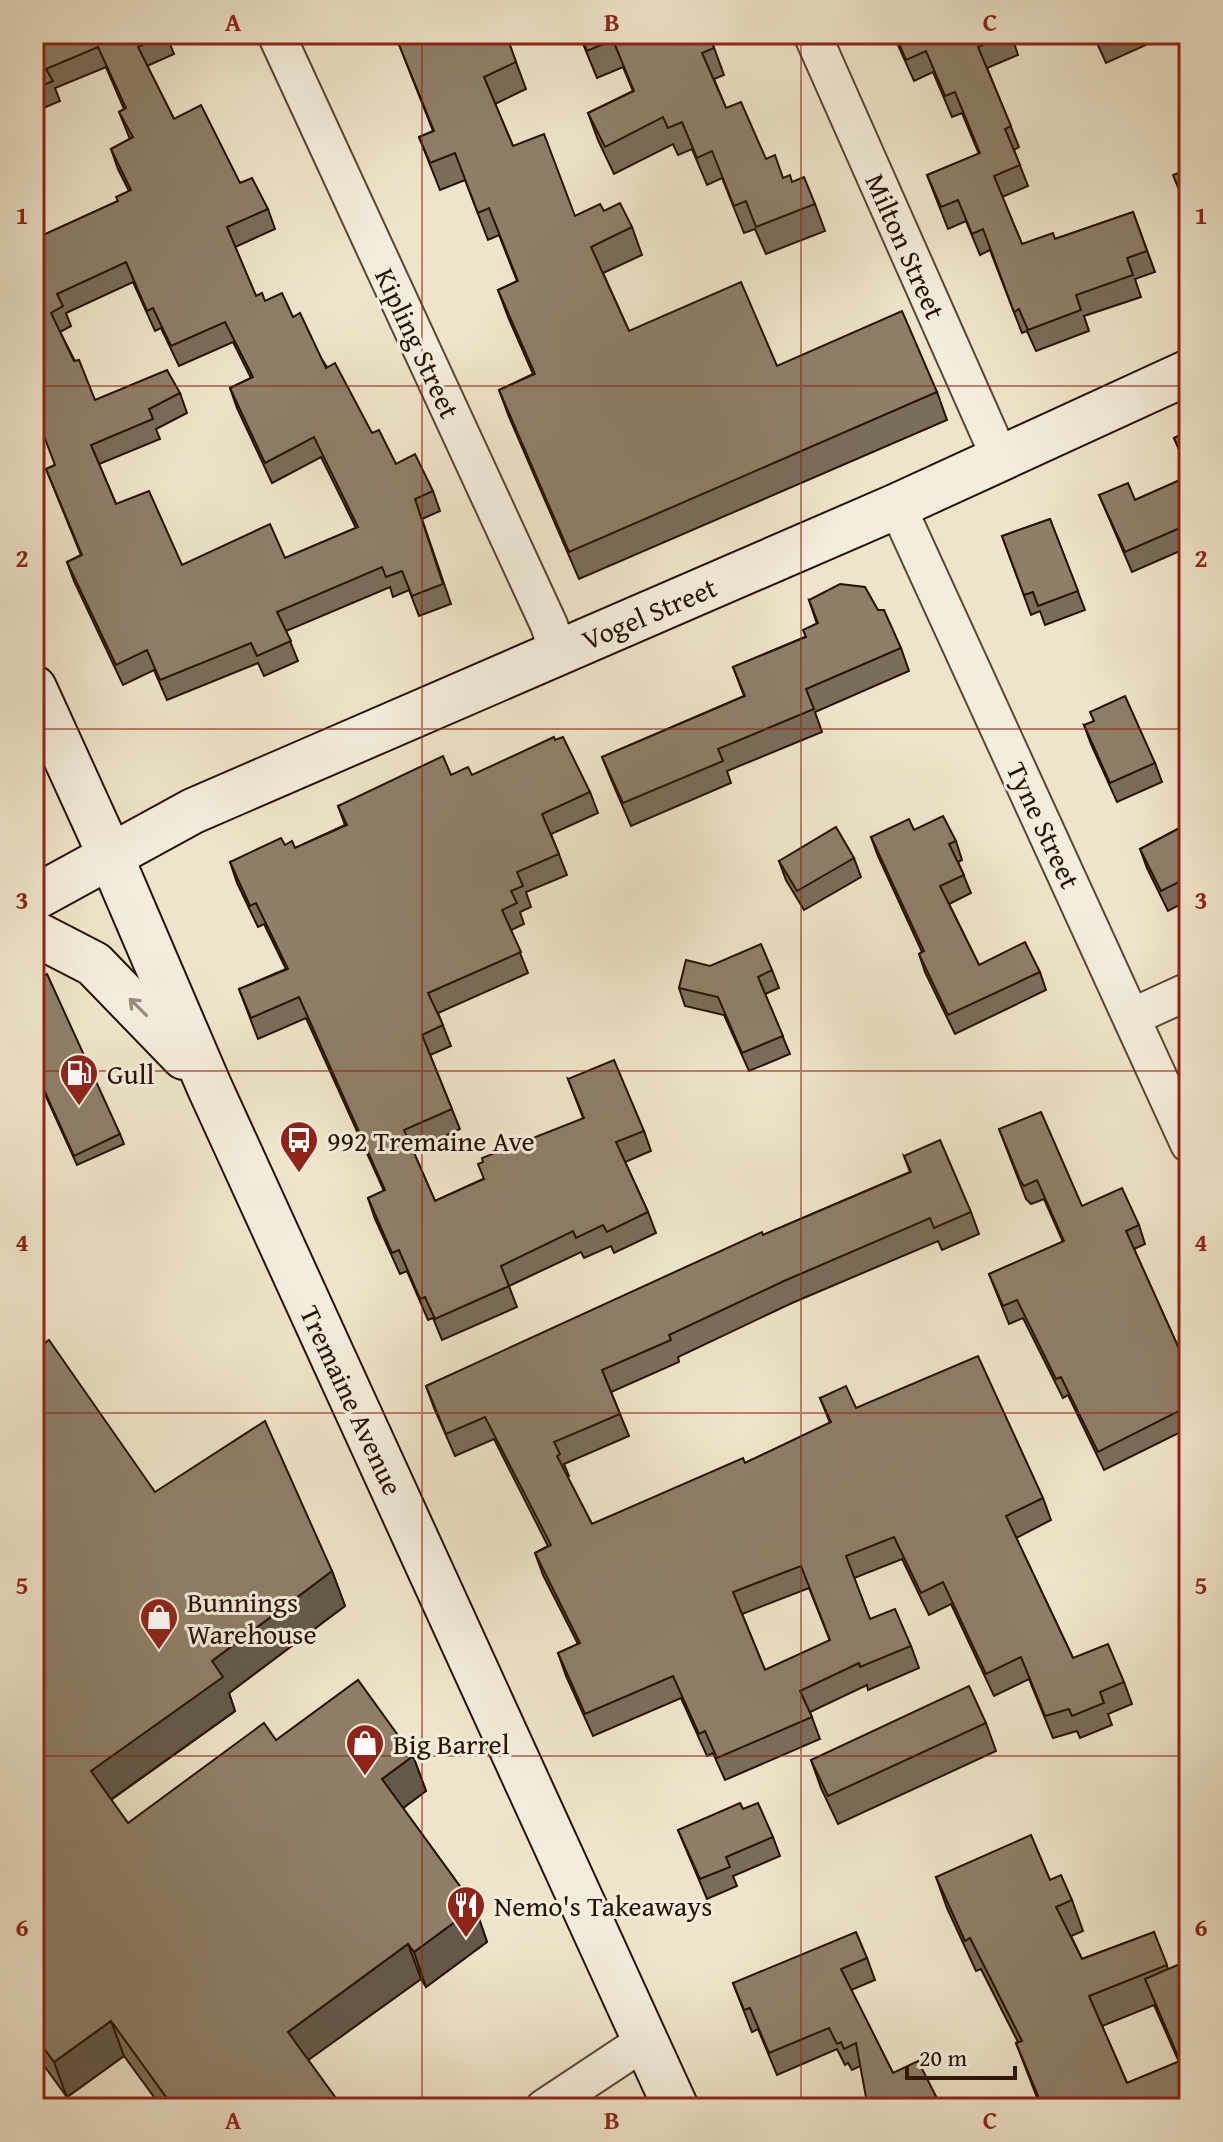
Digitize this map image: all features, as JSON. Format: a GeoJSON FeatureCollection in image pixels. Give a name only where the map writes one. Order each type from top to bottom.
{"type":"FeatureCollection","features":[{"type":"Feature","properties":{"kind":"main road","name":"Vogel Street"},"geometry":{"type":"LineString","coordinates":[[34,898],[193,811],[897,506],[1189,372]]}},
{"type":"Feature","properties":{"kind":"main road","name":"Tremaine Avenue"},"geometry":{"type":"LineString","coordinates":[[34,688],[209,1086],[676,2108]]}},
{"type":"Feature","properties":{"kind":"main road"},"geometry":{"type":"LineString","coordinates":[[34,933],[94,964],[143,1011],[209,1086]]}},
{"type":"Feature","properties":{"kind":"street","name":"Kipling Street"},"geometry":{"type":"LineString","coordinates":[[276,34],[549,625],[558,652]]}},
{"type":"Feature","properties":{"kind":"street","name":"Milton Street"},"geometry":{"type":"LineString","coordinates":[[812,34],[1000,458]]}},
{"type":"Feature","properties":{"kind":"street","name":"Tyne Street"},"geometry":{"type":"LineString","coordinates":[[897,506],[1189,1144]]}},
{"type":"Feature","properties":{"kind":"street"},"geometry":{"type":"LineString","coordinates":[[1132,1017],[1189,991]]}},
{"type":"Feature","properties":{"kind":"street"},"geometry":{"type":"LineString","coordinates":[[544,2108],[645,2041]]}},
{"type":"Feature","properties":{"kind":"building"},"geometry":{"type":"Polygon","coordinates":[[[34,34],[166,34],[138,47],[174,119],[201,105],[240,183],[252,178],[268,209],[227,227],[256,296],[262,293],[265,301],[282,293],[293,317],[300,313],[326,368],[335,363],[372,433],[379,430],[396,464],[415,454],[433,491],[415,499],[443,584],[412,596],[402,571],[386,577],[382,567],[277,612],[291,641],[257,656],[251,643],[160,680],[147,650],[116,665],[67,562],[82,555],[46,469],[55,465],[34,410],[34,225],[39,237],[118,201],[116,197],[131,190],[111,149],[133,137],[119,112],[126,108],[98,47],[46,69],[53,81],[34,89],[34,34]],[[126,262],[57,294],[63,306],[51,313],[74,361],[79,360],[95,400],[167,370],[180,393],[149,409],[153,419],[91,445],[116,504],[149,491],[182,565],[270,524],[285,558],[358,527],[314,437],[265,463],[230,388],[253,377],[225,322],[171,346],[153,308],[147,311],[126,262]]]}},
{"type":"Feature","properties":{"kind":"building"},"geometry":{"type":"Polygon","coordinates":[[[416,34],[506,34],[516,62],[484,77],[513,146],[544,134],[575,216],[600,204],[604,211],[620,203],[632,227],[591,247],[629,331],[741,282],[777,366],[902,311],[937,392],[569,552],[499,390],[535,374],[498,290],[518,281],[489,208],[478,213],[455,153],[430,163],[419,137],[434,131],[398,42],[416,34]]]}},
{"type":"Feature","properties":{"kind":"building"},"geometry":{"type":"Polygon","coordinates":[[[580,34],[709,34],[714,48],[702,53],[726,108],[741,102],[766,159],[775,155],[783,178],[790,175],[792,182],[804,177],[815,204],[756,227],[746,201],[734,206],[712,151],[697,158],[682,122],[668,128],[663,117],[605,147],[588,113],[634,91],[613,40],[587,51],[580,34]]]}},
{"type":"Feature","properties":{"kind":"building"},"geometry":{"type":"Polygon","coordinates":[[[895,34],[1009,34],[978,47],[1011,126],[1005,129],[1020,165],[994,176],[1022,244],[1053,233],[1055,239],[1133,212],[1147,251],[1127,258],[1133,275],[1076,295],[1081,310],[1028,330],[1019,309],[1014,312],[983,229],[972,234],[958,200],[941,207],[927,175],[980,153],[955,92],[945,96],[926,51],[906,60],[895,34]]]}},
{"type":"Feature","properties":{"kind":"building"},"geometry":{"type":"Polygon","coordinates":[[[1094,34],[1115,34],[1098,42],[1094,34]]]}},
{"type":"Feature","properties":{"kind":"building"},"geometry":{"type":"Polygon","coordinates":[[[1189,169],[1189,214],[1173,175],[1189,169]]]}},
{"type":"Feature","properties":{"kind":"building"},"geometry":{"type":"Polygon","coordinates":[[[1189,431],[1189,469],[1174,438],[1189,431]]]}},
{"type":"Feature","properties":{"kind":"building"},"geometry":{"type":"Polygon","coordinates":[[[1189,476],[1189,524],[1125,552],[1099,495],[1128,483],[1135,500],[1189,476]]]}},
{"type":"Feature","properties":{"kind":"building"},"geometry":{"type":"Polygon","coordinates":[[[1050,519],[1078,591],[1038,606],[1033,592],[1024,595],[1002,536],[1050,519]]]}},
{"type":"Feature","properties":{"kind":"building"},"geometry":{"type":"Polygon","coordinates":[[[840,584],[865,587],[878,610],[884,610],[901,648],[806,689],[814,709],[718,749],[723,761],[623,803],[602,757],[745,696],[733,667],[806,637],[803,630],[818,623],[809,600],[840,584]]]}},
{"type":"Feature","properties":{"kind":"building"},"geometry":{"type":"Polygon","coordinates":[[[1125,696],[1155,763],[1110,783],[1084,725],[1094,721],[1090,712],[1125,696]]]}},
{"type":"Feature","properties":{"kind":"building"},"geometry":{"type":"Polygon","coordinates":[[[554,737],[555,740],[563,737],[590,792],[542,814],[559,854],[517,872],[523,886],[511,891],[517,903],[502,910],[521,952],[428,993],[443,1025],[422,1035],[452,1109],[404,1130],[435,1201],[484,1179],[478,1164],[483,1162],[482,1158],[584,1118],[568,1079],[614,1060],[644,1131],[616,1142],[648,1212],[607,1232],[603,1225],[576,1238],[573,1231],[501,1266],[509,1286],[435,1319],[425,1297],[420,1299],[399,1250],[392,1253],[368,1198],[385,1190],[299,997],[251,1018],[239,989],[288,969],[256,903],[250,906],[230,862],[281,838],[285,845],[292,841],[295,848],[347,825],[338,806],[443,756],[451,775],[468,767],[472,775],[554,737]]]}},
{"type":"Feature","properties":{"kind":"building"},"geometry":{"type":"Polygon","coordinates":[[[943,816],[956,841],[949,844],[964,875],[940,886],[979,965],[1025,942],[1040,972],[948,1015],[919,954],[924,951],[871,837],[909,819],[914,830],[943,816]]]}},
{"type":"Feature","properties":{"kind":"building"},"geometry":{"type":"Polygon","coordinates":[[[1189,823],[1189,877],[1161,891],[1140,849],[1189,823]]]}},
{"type":"Feature","properties":{"kind":"building"},"geometry":{"type":"Polygon","coordinates":[[[836,827],[854,858],[797,891],[779,861],[836,827]]]}},
{"type":"Feature","properties":{"kind":"building"},"geometry":{"type":"Polygon","coordinates":[[[761,944],[772,970],[758,977],[783,1036],[742,1053],[718,997],[679,988],[686,960],[710,966],[761,944]]]}},
{"type":"Feature","properties":{"kind":"building","name":"Gull"},"geometry":{"type":"Polygon","coordinates":[[[47,974],[120,1134],[74,1156],[34,1068],[34,980],[47,974]]]}},
{"type":"Feature","properties":{"kind":"building"},"geometry":{"type":"Polygon","coordinates":[[[1041,1112],[1082,1206],[1122,1188],[1139,1225],[1126,1231],[1189,1371],[1189,1406],[1098,1452],[1061,1377],[1056,1379],[1017,1300],[1003,1306],[989,1274],[1064,1241],[1037,1180],[1024,1186],[1020,1180],[999,1129],[1041,1112]]]}},
{"type":"Feature","properties":{"kind":"building"},"geometry":{"type":"Polygon","coordinates":[[[940,1140],[971,1212],[934,1228],[930,1218],[784,1281],[669,1335],[671,1340],[602,1370],[620,1414],[554,1442],[560,1454],[557,1456],[592,1524],[743,1458],[745,1463],[831,1422],[820,1398],[846,1386],[856,1408],[978,1356],[1043,1498],[1006,1516],[1073,1658],[1108,1644],[1124,1682],[1100,1692],[1104,1703],[1072,1716],[1069,1709],[1045,1716],[1021,1657],[986,1674],[943,1582],[921,1593],[894,1537],[846,1556],[870,1619],[895,1609],[911,1646],[860,1667],[859,1663],[800,1691],[812,1717],[717,1758],[705,1731],[699,1734],[673,1676],[585,1714],[558,1653],[580,1643],[535,1553],[551,1545],[485,1417],[446,1434],[426,1386],[762,1232],[763,1235],[911,1172],[904,1156],[940,1140]],[[801,1566],[733,1592],[765,1670],[830,1640],[801,1566]]]}},
{"type":"Feature","properties":{"kind":"building"},"geometry":{"type":"Polygon","coordinates":[[[49,1340],[155,1492],[265,1421],[332,1571],[212,1661],[223,1677],[91,1771],[128,1823],[264,1723],[276,1740],[358,1680],[413,1756],[382,1779],[475,1907],[414,1952],[408,1944],[288,2032],[343,2108],[174,2108],[111,2021],[54,2062],[34,2035],[34,1351],[49,1340]]]}},
{"type":"Feature","properties":{"kind":"building"},"geometry":{"type":"Polygon","coordinates":[[[1189,1534],[1189,1552],[1182,1537],[1189,1534]]]}},
{"type":"Feature","properties":{"kind":"building"},"geometry":{"type":"Polygon","coordinates":[[[969,1686],[986,1723],[828,1796],[811,1760],[969,1686]]]}},
{"type":"Feature","properties":{"kind":"building"},"geometry":{"type":"Polygon","coordinates":[[[740,1803],[743,1809],[758,1803],[773,1837],[726,1857],[730,1867],[700,1879],[678,1830],[740,1803]]]}},
{"type":"Feature","properties":{"kind":"building"},"geometry":{"type":"Polygon","coordinates":[[[1031,1835],[1050,1880],[1061,1875],[1072,1900],[1056,1907],[1082,1959],[1154,1932],[1167,1965],[1089,1996],[1127,2083],[1180,2061],[1145,1979],[1189,1960],[1189,2108],[1043,2108],[1016,2043],[1022,2041],[970,1938],[965,1941],[936,1877],[1031,1835]]]}},
{"type":"Feature","properties":{"kind":"building"},"geometry":{"type":"Polygon","coordinates":[[[856,1932],[867,1958],[841,1969],[893,2073],[918,2061],[942,2108],[868,2108],[856,2043],[844,2049],[841,2042],[837,2044],[829,2028],[769,2053],[750,2008],[744,2010],[733,1983],[856,1932]]]}},
{"type":"Feature","properties":{"kind":"place","name":"Gull"},"geometry":{"type":"Point","coordinates":[79,1107]}},
{"type":"Feature","properties":{"kind":"place","name":"992 Tremaine Ave"},"geometry":{"type":"Point","coordinates":[299,1174]}},
{"type":"Feature","properties":{"kind":"place","name":"Bunnings Warehouse"},"geometry":{"type":"Point","coordinates":[159,1651]}},
{"type":"Feature","properties":{"kind":"place","name":"Big Barrel"},"geometry":{"type":"Point","coordinates":[365,1777]}},
{"type":"Feature","properties":{"kind":"place","name":"Nemo's Takeaways"},"geometry":{"type":"Point","coordinates":[466,1939]}}]}
